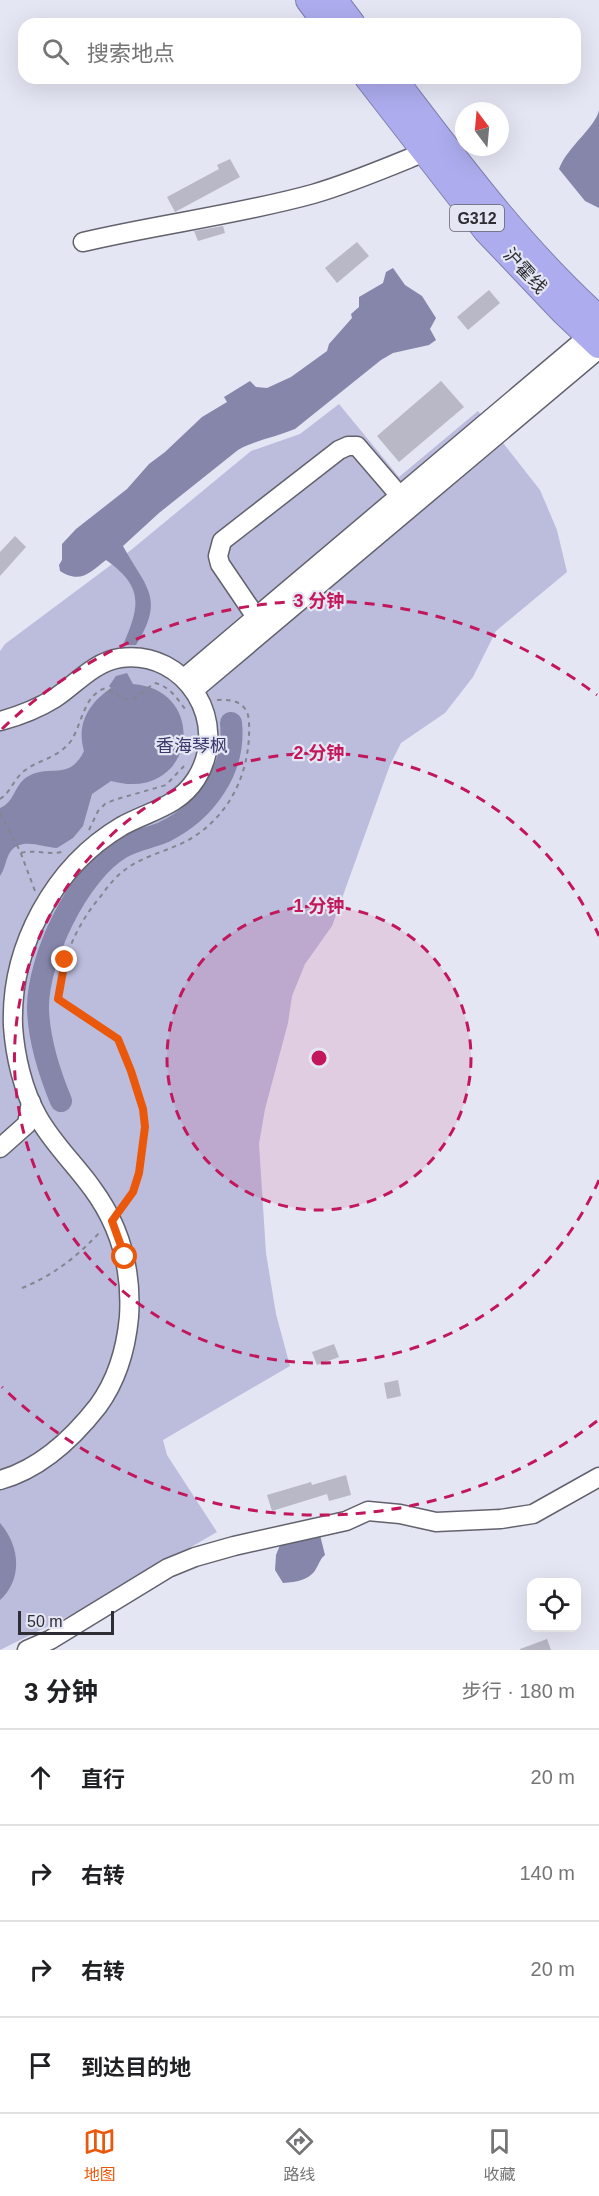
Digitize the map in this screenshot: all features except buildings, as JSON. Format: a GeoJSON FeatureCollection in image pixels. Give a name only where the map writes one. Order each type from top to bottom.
{"type":"FeatureCollection","features":[{"type":"Feature","properties":{"kind":"highway"},"geometry":{"type":"LineString","coordinates":[[309,0],[322,18]]}},
{"type":"Feature","properties":{"kind":"highway"},"geometry":{"type":"LineString","coordinates":[[334,0],[348,18]]}},
{"type":"Feature","properties":{"kind":"highway","name":"沪霍线"},"geometry":{"type":"LineString","coordinates":[[373,84],[486,230],[564,312],[597,335]]}},
{"type":"Feature","properties":{"kind":"highway","name":"沪霍线"},"geometry":{"type":"LineString","coordinates":[[398,84],[501,218],[577,299],[597,335]]}},
{"type":"Feature","properties":{"kind":"street"},"geometry":{"type":"LineString","coordinates":[[83,242],[129,231],[194,221],[313,194],[425,152]]}},
{"type":"Feature","properties":{"kind":"street"},"geometry":{"type":"LineString","coordinates":[[191,695],[256,617],[597,335]]}},
{"type":"Feature","properties":{"kind":"street"},"geometry":{"type":"LineString","coordinates":[[191,695],[597,335]]}},
{"type":"Feature","properties":{"kind":"street"},"geometry":{"type":"LineString","coordinates":[[256,617],[220,564],[218,556],[222,541],[322,463],[348,446],[357,446],[366,454],[400,496]]}},
{"type":"Feature","properties":{"kind":"street"},"geometry":{"type":"LineString","coordinates":[[0,721],[52,700],[89,672],[116,659],[145,659],[173,670],[205,711],[208,747],[206,759],[194,783],[173,803],[123,826],[89,850],[62,878],[29,936],[21,962],[12,1010],[17,1057],[32,1102],[45,1129],[92,1188],[112,1221],[125,1257],[130,1300],[126,1339],[113,1380],[102,1399],[73,1436],[55,1451],[28,1468],[0,1480]]}},
{"type":"Feature","properties":{"kind":"street"},"geometry":{"type":"LineString","coordinates":[[0,1148],[27,1124],[32,1102]]}},
{"type":"Feature","properties":{"kind":"street"},"geometry":{"type":"LineString","coordinates":[[27,1650],[50,1640],[168,1568],[195,1557],[346,1521],[368,1511],[436,1521],[501,1519],[533,1514],[599,1477]]}},
{"type":"Feature","properties":{"kind":"path"},"geometry":{"type":"LineString","coordinates":[[0,800],[25,770],[53,757],[64,749],[73,738],[87,704],[100,690],[106,688],[125,700],[131,700],[154,683],[161,683],[170,690],[191,695],[235,700],[242,706],[249,718],[248,756],[239,785],[223,810],[196,836],[140,861],[115,879],[82,923],[69,947],[58,999],[118,1039],[143,1109],[145,1127],[139,1173],[133,1192],[112,1221],[85,1248],[55,1272],[22,1288]]}},
{"type":"Feature","properties":{"kind":"path"},"geometry":{"type":"LineString","coordinates":[[86,834],[105,804],[166,785],[176,776],[187,759]]}},
{"type":"Feature","properties":{"kind":"path"},"geometry":{"type":"LineString","coordinates":[[0,813],[21,853],[36,896],[44,906]]}},
{"type":"Feature","properties":{"kind":"path"},"geometry":{"type":"LineString","coordinates":[[21,853],[26,851],[51,854],[67,850]]}},
{"type":"Feature","properties":{"kind":"green space","name":"香海琴枫"},"geometry":{"type":"Polygon","coordinates":[[[339,404],[399,477],[478,411],[540,490],[557,530],[567,572],[496,631],[473,677],[445,713],[401,743],[390,765],[332,926],[305,964],[292,996],[288,1023],[265,1109],[259,1144],[266,1253],[276,1314],[290,1366],[163,1440],[167,1455],[217,1532],[91,1605],[0,1650],[0,651],[5,644],[131,550],[251,451],[300,434],[339,404]]]}},
{"type":"Feature","properties":{"kind":"shaded area"},"geometry":{"type":"Polygon","coordinates":[[[599,110],[599,208],[585,201],[559,169],[568,153],[593,123],[599,110]]]}},
{"type":"Feature","properties":{"kind":"shaded area"},"geometry":{"type":"Polygon","coordinates":[[[393,268],[405,285],[422,296],[436,318],[430,329],[436,340],[429,345],[393,353],[381,360],[295,429],[238,450],[159,513],[123,546],[145,583],[151,603],[145,629],[136,645],[123,645],[135,608],[133,588],[127,579],[106,560],[90,573],[79,577],[60,571],[62,544],[76,529],[127,489],[149,464],[202,417],[227,402],[224,397],[250,381],[256,387],[267,388],[291,377],[327,351],[329,344],[352,318],[351,314],[359,307],[359,297],[383,283],[386,272],[393,268]]]}},
{"type":"Feature","properties":{"kind":"shaded area"},"geometry":{"type":"Polygon","coordinates":[[[127,673],[133,684],[158,691],[174,705],[182,723],[183,743],[175,762],[161,776],[139,784],[111,781],[92,794],[83,826],[73,838],[57,848],[31,844],[18,845],[9,854],[0,876],[0,808],[9,802],[19,784],[27,777],[44,771],[65,769],[78,760],[84,751],[82,732],[86,715],[96,700],[111,688],[109,686],[116,676],[127,673]]]}},
{"type":"Feature","properties":{"kind":"shaded area"},"geometry":{"type":"Polygon","coordinates":[[[0,1523],[12,1542],[16,1562],[13,1582],[0,1600],[0,1523]]]}},
{"type":"Feature","properties":{"kind":"shaded area"},"geometry":{"type":"Polygon","coordinates":[[[298,1535],[320,1535],[325,1555],[307,1578],[283,1583],[275,1570],[276,1555],[280,1545],[298,1535]]]}},
{"type":"Feature","properties":{"kind":"waterway"},"geometry":{"type":"LineString","coordinates":[[61,1101],[45,1056],[38,1009],[44,967],[52,943],[76,897],[105,860],[126,845],[164,832],[179,824],[205,801],[223,773],[231,740],[231,723]]}},
{"type":"Feature","properties":{"kind":"route"},"geometry":{"type":"LineString","coordinates":[[65,960],[58,999],[118,1039],[143,1109],[145,1127],[139,1173],[133,1192],[112,1221],[125,1257]]}}]}
